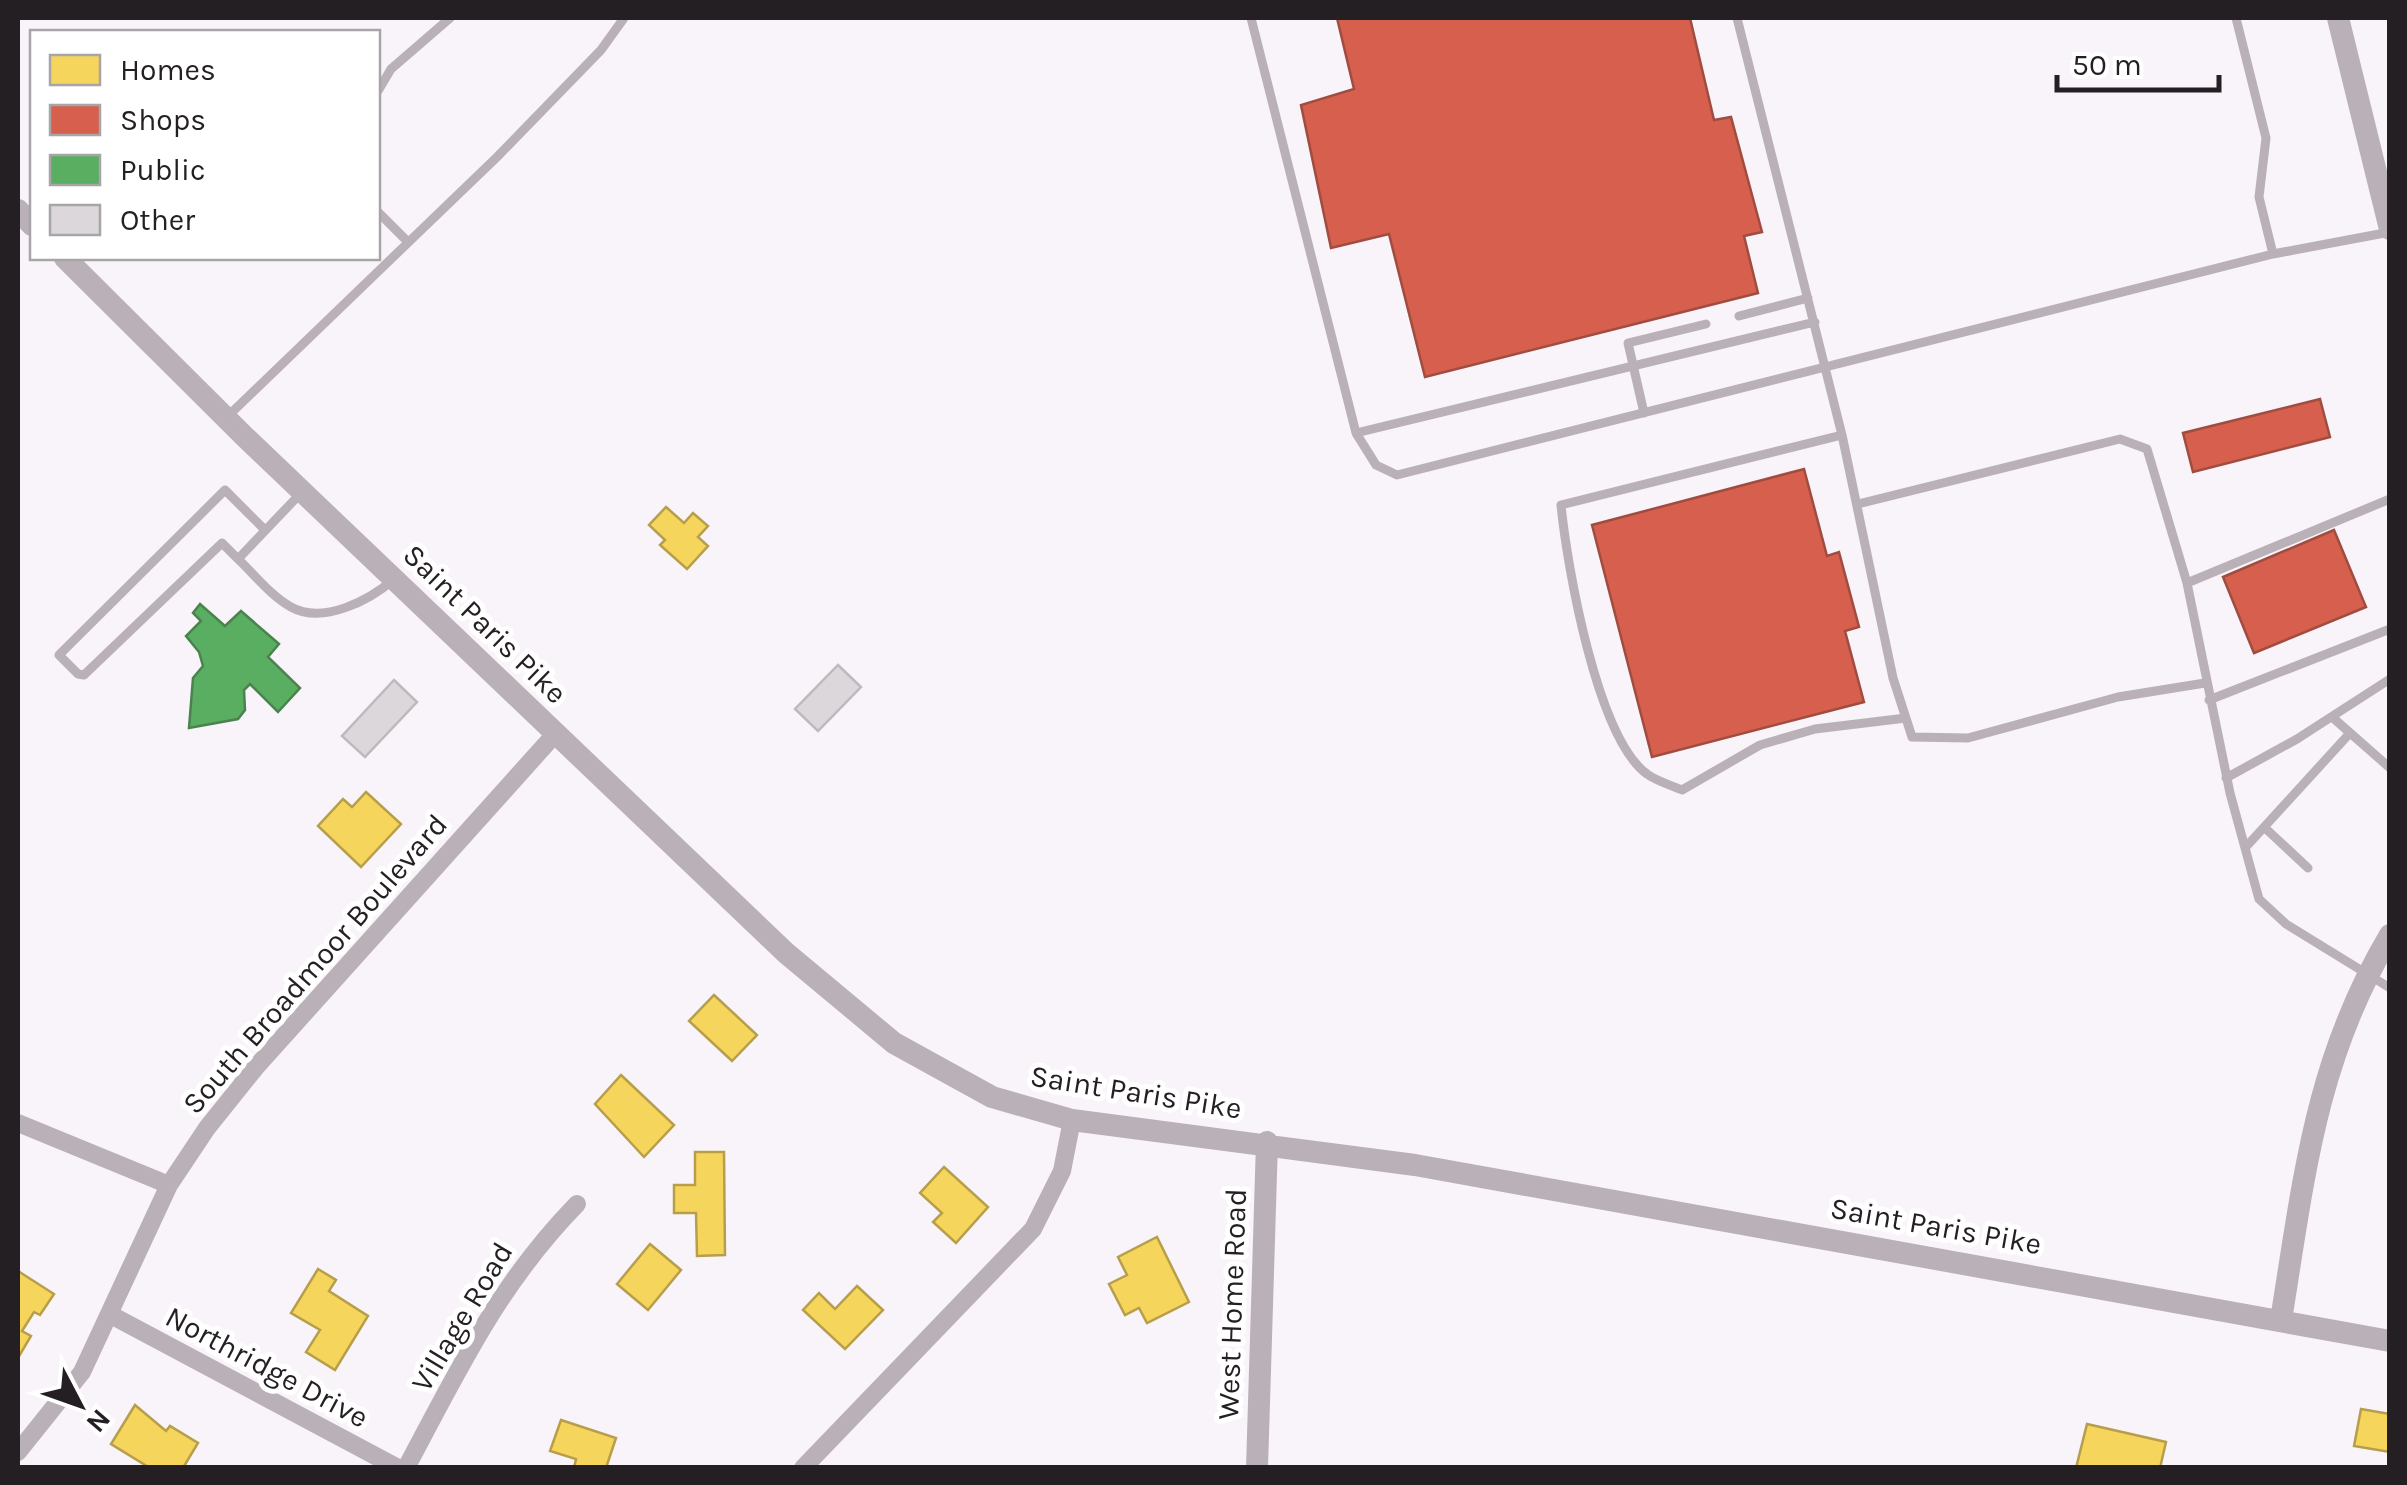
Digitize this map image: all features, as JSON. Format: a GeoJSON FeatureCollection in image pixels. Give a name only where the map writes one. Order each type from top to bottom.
{"type":"FeatureCollection","features":[{"type":"Feature","properties":{"kind":"street"},"geometry":{"type":"LineString","coordinates":[[2338,18],[2390,230]]}},
{"type":"Feature","properties":{"kind":"street","name":"Saint Paris Pike"},"geometry":{"type":"LineString","coordinates":[[67,260],[302,492],[786,953],[894,1043],[992,1096],[1072,1120],[1267,1142],[1848,1240],[2390,1340]]}},
{"type":"Feature","properties":{"kind":"street","name":"South Broadmoor Boulevard"},"geometry":{"type":"LineString","coordinates":[[18,1452],[82,1372],[169,1185],[256,1067],[556,733]]}},
{"type":"Feature","properties":{"kind":"street"},"geometry":{"type":"LineString","coordinates":[[2282,1320],[2308,1156],[2330,1058],[2365,974],[2390,935]]}},
{"type":"Feature","properties":{"kind":"street"},"geometry":{"type":"LineString","coordinates":[[803,1468],[1033,1229],[1062,1171],[1072,1120]]}},
{"type":"Feature","properties":{"kind":"street"},"geometry":{"type":"LineString","coordinates":[[18,1123],[169,1185]]}},
{"type":"Feature","properties":{"kind":"street","name":"West Home Road"},"geometry":{"type":"LineString","coordinates":[[1257,1468],[1267,1142]]}},
{"type":"Feature","properties":{"kind":"street","name":"Village Road"},"geometry":{"type":"LineString","coordinates":[[406,1468],[488,1313],[516,1272],[577,1204]]}},
{"type":"Feature","properties":{"kind":"street","name":"Northridge Drive"},"geometry":{"type":"LineString","coordinates":[[111,1315],[398,1468]]}},
{"type":"Feature","properties":{"kind":"lane"},"geometry":{"type":"LineString","coordinates":[[380,87],[390,69],[450,18]]}},
{"type":"Feature","properties":{"kind":"lane"},"geometry":{"type":"LineString","coordinates":[[226,418],[601,50],[624,18]]}},
{"type":"Feature","properties":{"kind":"lane"},"geometry":{"type":"LineString","coordinates":[[1251,18],[1356,434],[1376,465],[1397,475],[2273,254],[2390,230]]}},
{"type":"Feature","properties":{"kind":"lane"},"geometry":{"type":"LineString","coordinates":[[1737,18],[1826,368],[1894,678],[1912,737],[1968,738],[2118,697],[2206,683]]}},
{"type":"Feature","properties":{"kind":"lane"},"geometry":{"type":"LineString","coordinates":[[2236,18],[2266,138],[2259,196],[2273,254]]}},
{"type":"Feature","properties":{"kind":"lane"},"geometry":{"type":"LineString","coordinates":[[380,214],[408,242]]}},
{"type":"Feature","properties":{"kind":"lane"},"geometry":{"type":"LineString","coordinates":[[1739,316],[1808,298]]}},
{"type":"Feature","properties":{"kind":"lane"},"geometry":{"type":"LineString","coordinates":[[1356,434],[1814,322]]}},
{"type":"Feature","properties":{"kind":"lane"},"geometry":{"type":"LineString","coordinates":[[1644,413],[1628,343],[1706,324]]}},
{"type":"Feature","properties":{"kind":"lane"},"geometry":{"type":"LineString","coordinates":[[1842,435],[1561,505],[1567,561],[1611,727],[1646,774],[1682,790],[1760,745],[1814,729],[1906,718]]}},
{"type":"Feature","properties":{"kind":"lane"},"geometry":{"type":"LineString","coordinates":[[1858,504],[2120,439],[2148,449],[2186,583],[2226,778],[2260,899],[2286,924],[2390,988]]}},
{"type":"Feature","properties":{"kind":"lane"},"geometry":{"type":"LineString","coordinates":[[266,530],[225,490],[59,655],[84,675],[222,543],[277,596],[305,612],[356,603],[394,578]]}},
{"type":"Feature","properties":{"kind":"lane"},"geometry":{"type":"LineString","coordinates":[[238,559],[302,492]]}},
{"type":"Feature","properties":{"kind":"lane"},"geometry":{"type":"LineString","coordinates":[[2186,583],[2390,499]]}},
{"type":"Feature","properties":{"kind":"lane"},"geometry":{"type":"LineString","coordinates":[[2209,700],[2390,629]]}},
{"type":"Feature","properties":{"kind":"lane"},"geometry":{"type":"LineString","coordinates":[[2226,778],[2390,679]]}},
{"type":"Feature","properties":{"kind":"lane"},"geometry":{"type":"LineString","coordinates":[[2332,717],[2390,768]]}},
{"type":"Feature","properties":{"kind":"lane"},"geometry":{"type":"LineString","coordinates":[[2246,848],[2350,732]]}},
{"type":"Feature","properties":{"kind":"lane"},"geometry":{"type":"LineString","coordinates":[[2264,828],[2308,868]]}},
{"type":"Feature","properties":{"kind":"building: Homes"},"geometry":{"type":"Polygon","coordinates":[[[666,507],[684,523],[693,513],[708,526],[698,537],[708,546],[687,569],[660,545],[665,540],[649,525],[666,507]]]}},
{"type":"Feature","properties":{"kind":"building: Homes"},"geometry":{"type":"Polygon","coordinates":[[[366,792],[401,824],[361,867],[318,826],[343,799],[352,807],[366,792]]]}},
{"type":"Feature","properties":{"kind":"building: Homes"},"geometry":{"type":"Polygon","coordinates":[[[714,995],[757,1035],[732,1061],[689,1021],[714,995]]]}},
{"type":"Feature","properties":{"kind":"building: Homes"},"geometry":{"type":"Polygon","coordinates":[[[621,1075],[674,1125],[644,1157],[595,1104],[621,1075]]]}},
{"type":"Feature","properties":{"kind":"building: Homes"},"geometry":{"type":"Polygon","coordinates":[[[695,1152],[724,1152],[725,1255],[697,1256],[696,1213],[674,1213],[674,1185],[695,1185],[695,1152]]]}},
{"type":"Feature","properties":{"kind":"building: Homes"},"geometry":{"type":"Polygon","coordinates":[[[944,1167],[988,1207],[956,1243],[933,1222],[942,1213],[920,1193],[944,1167]]]}},
{"type":"Feature","properties":{"kind":"building: Homes"},"geometry":{"type":"Polygon","coordinates":[[[1157,1237],[1189,1302],[1147,1323],[1139,1308],[1125,1315],[1109,1284],[1127,1275],[1118,1257],[1157,1237]]]}},
{"type":"Feature","properties":{"kind":"building: Homes"},"geometry":{"type":"Polygon","coordinates":[[[650,1244],[681,1270],[648,1310],[617,1284],[650,1244]]]}},
{"type":"Feature","properties":{"kind":"building: Homes"},"geometry":{"type":"Polygon","coordinates":[[[318,1269],[336,1280],[329,1291],[368,1316],[335,1370],[306,1352],[320,1330],[291,1313],[318,1269]]]}},
{"type":"Feature","properties":{"kind":"building: Homes"},"geometry":{"type":"Polygon","coordinates":[[[18,1271],[54,1294],[40,1315],[34,1312],[22,1331],[31,1336],[18,1358],[18,1271]]]}},
{"type":"Feature","properties":{"kind":"building: Homes"},"geometry":{"type":"Polygon","coordinates":[[[857,1286],[883,1310],[845,1349],[803,1310],[819,1293],[835,1309],[857,1286]]]}},
{"type":"Feature","properties":{"kind":"building: Homes"},"geometry":{"type":"Polygon","coordinates":[[[135,1405],[166,1431],[170,1426],[198,1443],[183,1468],[150,1468],[111,1444],[135,1405]]]}},
{"type":"Feature","properties":{"kind":"building: Homes"},"geometry":{"type":"Polygon","coordinates":[[[2361,1409],[2390,1414],[2390,1452],[2354,1446],[2361,1409]]]}},
{"type":"Feature","properties":{"kind":"building: Homes"},"geometry":{"type":"Polygon","coordinates":[[[561,1420],[616,1438],[606,1468],[574,1468],[576,1459],[550,1451],[561,1420]]]}},
{"type":"Feature","properties":{"kind":"building: Homes"},"geometry":{"type":"Polygon","coordinates":[[[2087,1424],[2166,1442],[2160,1468],[2076,1468],[2087,1424]]]}},
{"type":"Feature","properties":{"kind":"building: Shops"},"geometry":{"type":"Polygon","coordinates":[[[1337,18],[1690,18],[1714,120],[1731,117],[1762,232],[1744,236],[1758,293],[1425,377],[1389,234],[1331,248],[1301,105],[1354,89],[1337,18]]]}},
{"type":"Feature","properties":{"kind":"building: Shops"},"geometry":{"type":"Polygon","coordinates":[[[2320,399],[2330,437],[2193,472],[2183,433],[2320,399]]]}},
{"type":"Feature","properties":{"kind":"building: Shops"},"geometry":{"type":"Polygon","coordinates":[[[1804,469],[1827,556],[1839,552],[1859,627],[1845,631],[1864,702],[1652,757],[1592,525],[1804,469]]]}},
{"type":"Feature","properties":{"kind":"building: Shops"},"geometry":{"type":"Polygon","coordinates":[[[2334,530],[2366,607],[2254,653],[2223,577],[2334,530]]]}},
{"type":"Feature","properties":{"kind":"building: Public"},"geometry":{"type":"Polygon","coordinates":[[[200,604],[225,626],[241,611],[279,644],[268,657],[300,688],[278,712],[250,684],[244,690],[245,710],[238,719],[189,728],[193,678],[203,666],[199,652],[186,636],[201,621],[193,613],[200,604]]]}},
{"type":"Feature","properties":{"kind":"building: Other"},"geometry":{"type":"Polygon","coordinates":[[[838,665],[861,687],[818,731],[795,709],[838,665]]]}},
{"type":"Feature","properties":{"kind":"building: Other"},"geometry":{"type":"Polygon","coordinates":[[[394,680],[417,702],[365,757],[342,736],[394,680]]]}}]}
